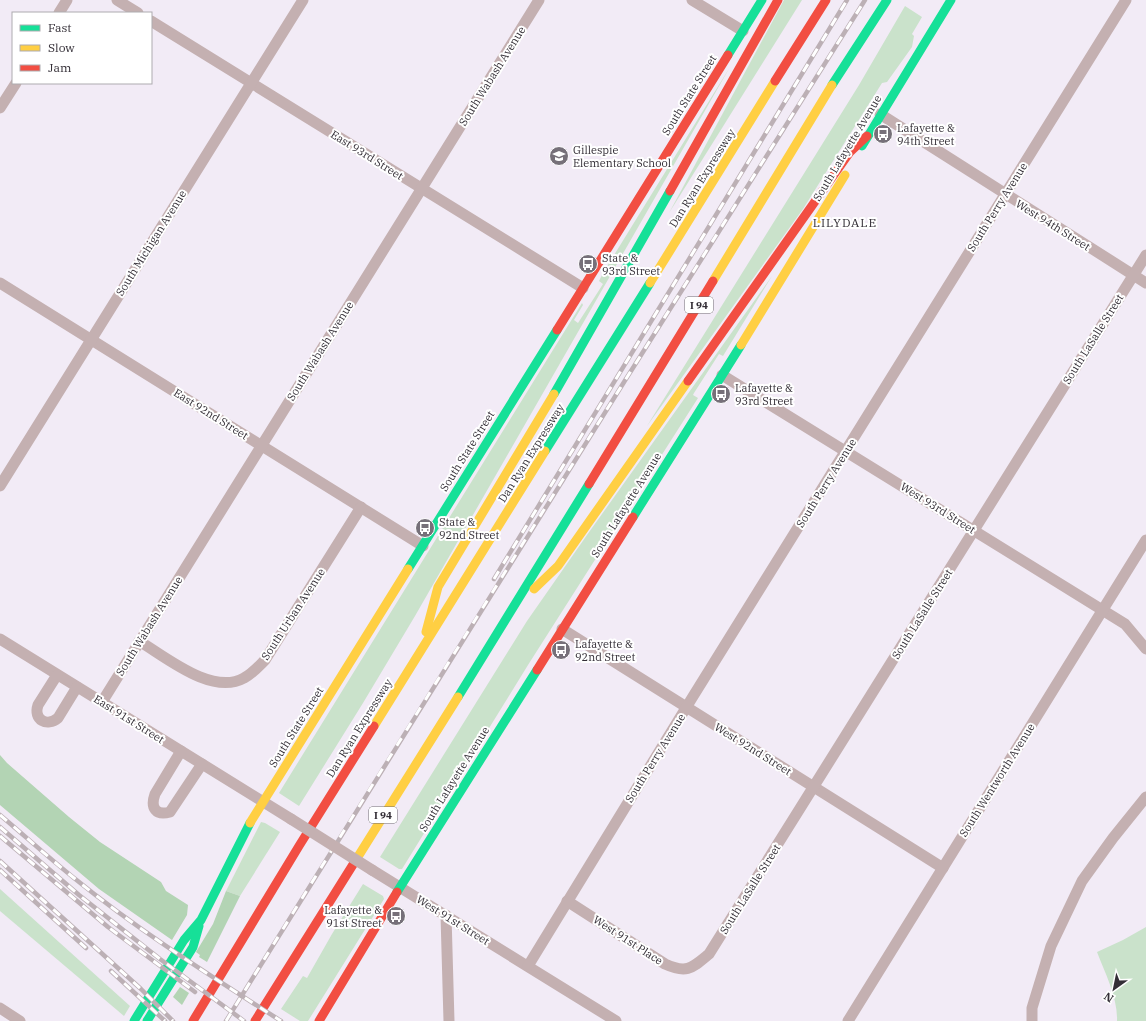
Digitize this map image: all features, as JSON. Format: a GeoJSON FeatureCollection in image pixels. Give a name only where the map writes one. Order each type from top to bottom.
{"type":"FeatureCollection","features":[{"type":"Feature","properties":{"kind":"main road","name":"South State Street"},"geometry":{"type":"LineString","coordinates":[[147,1021],[194,947],[201,920],[247,828],[762,0]]}},
{"type":"Feature","properties":{"kind":"main road"},"geometry":{"type":"LineString","coordinates":[[419,654],[438,587],[569,368],[778,0]]}},
{"type":"Feature","properties":{"kind":"main road","name":"Dan Ryan Expressway"},"geometry":{"type":"LineString","coordinates":[[193,1021],[299,846],[826,0]]}},
{"type":"Feature","properties":{"kind":"main road","name":"I 94"},"geometry":{"type":"LineString","coordinates":[[254,1021],[512,610],[817,111],[887,0]]}},
{"type":"Feature","properties":{"kind":"main road","name":"South Lafayette Avenue"},"geometry":{"type":"LineString","coordinates":[[319,1021],[400,886],[722,375],[951,0]]}},
{"type":"Feature","properties":{"kind":"main road"},"geometry":{"type":"LineString","coordinates":[[512,610],[558,566],[850,152],[867,136]]}},
{"type":"Feature","properties":{"kind":"main road","name":"South State Street"},"geometry":{"type":"LineString","coordinates":[[134,1021],[184,940],[201,920]]}},
{"type":"Feature","properties":{"kind":"street"},"geometry":{"type":"LineString","coordinates":[[60,12],[67,0]]}},
{"type":"Feature","properties":{"kind":"street"},"geometry":{"type":"LineString","coordinates":[[117,0],[136,12]]}},
{"type":"Feature","properties":{"kind":"street","name":"South Michigan Avenue"},"geometry":{"type":"LineString","coordinates":[[0,486],[303,0]]}},
{"type":"Feature","properties":{"kind":"street","name":"South Wabash Avenue"},"geometry":{"type":"LineString","coordinates":[[102,702],[539,0]]}},
{"type":"Feature","properties":{"kind":"street"},"geometry":{"type":"LineString","coordinates":[[692,0],[743,31]]}},
{"type":"Feature","properties":{"kind":"street","name":"South Perry Avenue"},"geometry":{"type":"LineString","coordinates":[[528,966],[1126,0]]}},
{"type":"Feature","properties":{"kind":"street","name":"East 93rd Street"},"geometry":{"type":"LineString","coordinates":[[152,22],[583,288]]}},
{"type":"Feature","properties":{"kind":"street"},"geometry":{"type":"LineString","coordinates":[[0,108],[15,84]]}},
{"type":"Feature","properties":{"kind":"street","name":"West 94th Street"},"geometry":{"type":"LineString","coordinates":[[880,114],[1005,195],[1146,283]]}},
{"type":"Feature","properties":{"kind":"street","name":"South LaSalle Street"},"geometry":{"type":"LineString","coordinates":[[692,968],[709,954],[1146,255]]}},
{"type":"Feature","properties":{"kind":"street","name":"East 92nd Street"},"geometry":{"type":"LineString","coordinates":[[0,283],[423,546]]}},
{"type":"Feature","properties":{"kind":"street","name":"West 93rd Street"},"geometry":{"type":"LineString","coordinates":[[722,375],[1126,624],[1146,649]]}},
{"type":"Feature","properties":{"kind":"street","name":"South Urban Avenue"},"geometry":{"type":"LineString","coordinates":[[139,641],[195,676],[208,681],[221,683],[232,682],[244,678],[265,660],[361,507]]}},
{"type":"Feature","properties":{"kind":"street","name":"South Wentworth Avenue"},"geometry":{"type":"LineString","coordinates":[[848,1021],[1146,540]]}},
{"type":"Feature","properties":{"kind":"street","name":"West 92nd Street"},"geometry":{"type":"LineString","coordinates":[[562,629],[943,868]]}},
{"type":"Feature","properties":{"kind":"street","name":"East 91st Street"},"geometry":{"type":"LineString","coordinates":[[0,639],[290,819]]}},
{"type":"Feature","properties":{"kind":"street"},"geometry":{"type":"LineString","coordinates":[[57,675],[38,705],[36,711],[37,716],[42,721],[54,722],[77,687]]}},
{"type":"Feature","properties":{"kind":"street"},"geometry":{"type":"LineString","coordinates":[[181,751],[155,794],[152,802],[153,808],[158,812],[164,814],[170,812],[202,764]]}},
{"type":"Feature","properties":{"kind":"street"},"geometry":{"type":"LineString","coordinates":[[1032,1021],[1032,1008],[1051,946],[1082,881],[1113,838],[1146,797]]}},
{"type":"Feature","properties":{"kind":"street","name":"West 91st Street"},"geometry":{"type":"LineString","coordinates":[[290,819],[616,1021]]}},
{"type":"Feature","properties":{"kind":"street","name":"West 91st Place"},"geometry":{"type":"LineString","coordinates":[[567,901],[665,964],[674,968],[692,968]]}},
{"type":"Feature","properties":{"kind":"street"},"geometry":{"type":"LineString","coordinates":[[446,915],[449,1021]]}},
{"type":"Feature","properties":{"kind":"street"},"geometry":{"type":"LineString","coordinates":[[0,1008],[20,1021]]}},
{"type":"Feature","properties":{"kind":"green space"},"geometry":{"type":"Polygon","coordinates":[[[784,0],[802,0],[669,213],[784,0]]]}},
{"type":"Feature","properties":{"kind":"green space"},"geometry":{"type":"Polygon","coordinates":[[[905,6],[922,17],[912,34],[914,36],[912,47],[887,82],[882,83],[803,209],[647,426],[859,85],[905,6]]]}},
{"type":"Feature","properties":{"kind":"green space"},"geometry":{"type":"Polygon","coordinates":[[[730,67],[415,616],[299,806],[279,793],[582,303],[583,305],[574,320],[578,323],[603,284],[599,281],[603,273],[730,67]]]}},
{"type":"Feature","properties":{"kind":"green space"},"geometry":{"type":"Polygon","coordinates":[[[772,276],[723,356],[719,354],[694,393],[693,395],[698,398],[528,665],[402,869],[399,869],[380,857],[527,621],[772,276]]]}},
{"type":"Feature","properties":{"kind":"green space"},"geometry":{"type":"Polygon","coordinates":[[[0,755],[7,763],[69,817],[100,842],[161,882],[166,891],[188,905],[187,915],[172,940],[99,889],[0,805],[0,755]]]}},
{"type":"Feature","properties":{"kind":"green space"},"geometry":{"type":"Polygon","coordinates":[[[261,822],[280,832],[240,896],[226,891],[261,822]]]}},
{"type":"Feature","properties":{"kind":"green space"},"geometry":{"type":"Polygon","coordinates":[[[363,884],[383,896],[384,899],[308,1021],[300,1021],[281,1009],[303,976],[307,978],[363,884]]]}},
{"type":"Feature","properties":{"kind":"green space"},"geometry":{"type":"Polygon","coordinates":[[[0,889],[130,1006],[124,1016],[0,911],[0,889]]]}},
{"type":"Feature","properties":{"kind":"green space"},"geometry":{"type":"Polygon","coordinates":[[[226,891],[240,896],[207,962],[199,957],[200,955],[196,952],[213,924],[226,891]]]}},
{"type":"Feature","properties":{"kind":"green space"},"geometry":{"type":"Polygon","coordinates":[[[1146,927],[1146,1021],[1117,1021],[1117,1012],[1113,995],[1097,952],[1146,927]]]}},
{"type":"Feature","properties":{"kind":"green space"},"geometry":{"type":"Polygon","coordinates":[[[180,987],[189,993],[182,1005],[173,997],[180,987]]]}},
{"type":"Feature","properties":{"kind":"railway"},"geometry":{"type":"LineString","coordinates":[[494,579],[847,0]]}},
{"type":"Feature","properties":{"kind":"railway"},"geometry":{"type":"LineString","coordinates":[[226,1021],[544,510],[865,0]]}},
{"type":"Feature","properties":{"kind":"railway"},"geometry":{"type":"LineString","coordinates":[[0,815],[99,898],[176,952],[281,1021]]}},
{"type":"Feature","properties":{"kind":"railway"},"geometry":{"type":"LineString","coordinates":[[0,827],[79,895],[160,959],[244,1021]]}},
{"type":"Feature","properties":{"kind":"railway"},"geometry":{"type":"LineString","coordinates":[[0,836],[108,927],[195,992]]}},
{"type":"Feature","properties":{"kind":"railway"},"geometry":{"type":"LineString","coordinates":[[0,861],[141,989],[173,1021]]}},
{"type":"Feature","properties":{"kind":"railway"},"geometry":{"type":"LineString","coordinates":[[0,870],[86,948]]}},
{"type":"Feature","properties":{"kind":"railway"},"geometry":{"type":"LineString","coordinates":[[111,971],[165,1021]]}},
{"type":"Feature","properties":{"kind":"traffic: fast"},"geometry":{"type":"LineString","coordinates":[[728,55],[762,0]]}},
{"type":"Feature","properties":{"kind":"traffic: fast"},"geometry":{"type":"LineString","coordinates":[[832,85],[887,0]]}},
{"type":"Feature","properties":{"kind":"traffic: fast"},"geometry":{"type":"LineString","coordinates":[[862,146],[951,0]]}},
{"type":"Feature","properties":{"kind":"traffic: fast"},"geometry":{"type":"LineString","coordinates":[[554,394],[670,191]]}},
{"type":"Feature","properties":{"kind":"traffic: fast"},"geometry":{"type":"LineString","coordinates":[[545,451],[650,283]]}},
{"type":"Feature","properties":{"kind":"traffic: fast"},"geometry":{"type":"LineString","coordinates":[[408,569],[557,330]]}},
{"type":"Feature","properties":{"kind":"traffic: fast"},"geometry":{"type":"LineString","coordinates":[[633,517],[741,345]]}},
{"type":"Feature","properties":{"kind":"traffic: fast"},"geometry":{"type":"LineString","coordinates":[[458,697],[589,484]]}},
{"type":"Feature","properties":{"kind":"traffic: fast"},"geometry":{"type":"LineString","coordinates":[[397,892],[537,670]]}},
{"type":"Feature","properties":{"kind":"traffic: fast"},"geometry":{"type":"LineString","coordinates":[[134,1021],[184,940],[201,920],[250,823]]}},
{"type":"Feature","properties":{"kind":"traffic: fast"},"geometry":{"type":"LineString","coordinates":[[147,1021],[193,947],[199,926]]}},
{"type":"Feature","properties":{"kind":"traffic: slow"},"geometry":{"type":"LineString","coordinates":[[650,283],[775,81]]}},
{"type":"Feature","properties":{"kind":"traffic: slow"},"geometry":{"type":"LineString","coordinates":[[713,281],[832,85]]}},
{"type":"Feature","properties":{"kind":"traffic: slow"},"geometry":{"type":"LineString","coordinates":[[741,345],[845,175]]}},
{"type":"Feature","properties":{"kind":"traffic: slow"},"geometry":{"type":"LineString","coordinates":[[534,589],[558,566],[688,381]]}},
{"type":"Feature","properties":{"kind":"traffic: slow"},"geometry":{"type":"LineString","coordinates":[[426,632],[438,587],[554,394]]}},
{"type":"Feature","properties":{"kind":"traffic: slow"},"geometry":{"type":"LineString","coordinates":[[374,726],[545,451]]}},
{"type":"Feature","properties":{"kind":"traffic: slow"},"geometry":{"type":"LineString","coordinates":[[250,823],[408,569]]}},
{"type":"Feature","properties":{"kind":"traffic: slow"},"geometry":{"type":"LineString","coordinates":[[354,863],[458,697]]}},
{"type":"Feature","properties":{"kind":"traffic: jam"},"geometry":{"type":"LineString","coordinates":[[670,191],[778,0]]}},
{"type":"Feature","properties":{"kind":"traffic: jam"},"geometry":{"type":"LineString","coordinates":[[775,81],[826,0]]}},
{"type":"Feature","properties":{"kind":"traffic: jam"},"geometry":{"type":"LineString","coordinates":[[557,330],[728,55]]}},
{"type":"Feature","properties":{"kind":"traffic: jam"},"geometry":{"type":"LineString","coordinates":[[688,381],[850,152],[867,136]]}},
{"type":"Feature","properties":{"kind":"traffic: jam"},"geometry":{"type":"LineString","coordinates":[[589,484],[713,281]]}},
{"type":"Feature","properties":{"kind":"traffic: jam"},"geometry":{"type":"LineString","coordinates":[[537,670],[633,517]]}},
{"type":"Feature","properties":{"kind":"traffic: jam"},"geometry":{"type":"LineString","coordinates":[[193,1021],[374,726]]}},
{"type":"Feature","properties":{"kind":"traffic: jam"},"geometry":{"type":"LineString","coordinates":[[255,1021],[354,863]]}},
{"type":"Feature","properties":{"kind":"traffic: jam"},"geometry":{"type":"LineString","coordinates":[[319,1021],[397,892]]}},
{"type":"Feature","properties":{"kind":"place","name":"Lafayette & 94th Street"},"geometry":{"type":"Point","coordinates":[883,134]}},
{"type":"Feature","properties":{"kind":"place","name":"Gillespie Elementary School"},"geometry":{"type":"Point","coordinates":[559,156]}},
{"type":"Feature","properties":{"kind":"place","name":"State & 93rd Street"},"geometry":{"type":"Point","coordinates":[588,264]}},
{"type":"Feature","properties":{"kind":"place","name":"Lafayette & 93rd Street"},"geometry":{"type":"Point","coordinates":[721,394]}},
{"type":"Feature","properties":{"kind":"place","name":"State & 92nd Street"},"geometry":{"type":"Point","coordinates":[425,528]}},
{"type":"Feature","properties":{"kind":"place","name":"Lafayette & 92nd Street"},"geometry":{"type":"Point","coordinates":[561,650]}},
{"type":"Feature","properties":{"kind":"place","name":"Lafayette & 91st Street"},"geometry":{"type":"Point","coordinates":[396,916]}},
{"type":"Feature","properties":{"kind":"district","name":"LILYDALE"},"geometry":{"type":"Point","coordinates":[845,223]}}]}
